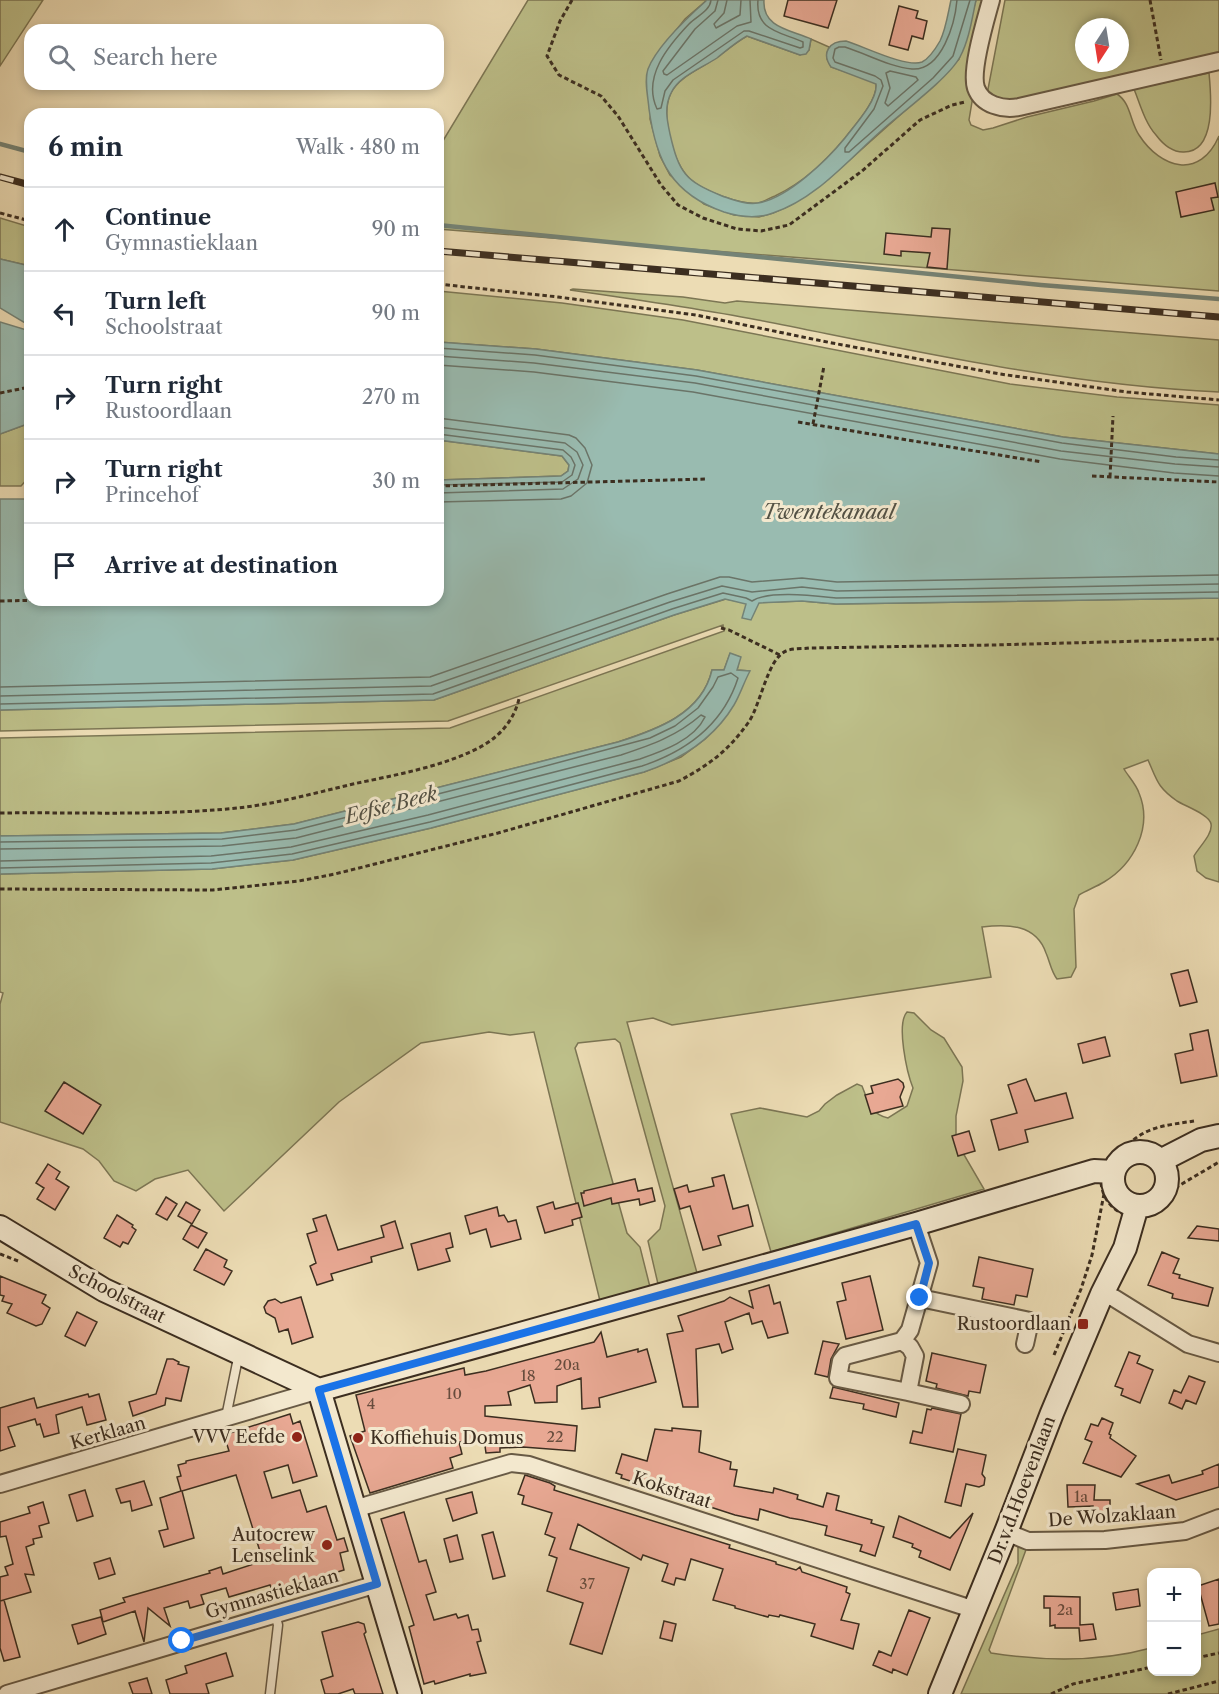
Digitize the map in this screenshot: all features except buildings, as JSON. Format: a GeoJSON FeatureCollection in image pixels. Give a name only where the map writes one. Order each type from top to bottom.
{"type":"FeatureCollection","features":[{"type":"Feature","properties":{"kind":"street"},"geometry":{"type":"LineString","coordinates":[[991,0],[981,41],[975,87],[984,99],[994,106],[1010,109],[1219,62]]}},
{"type":"Feature","properties":{"kind":"street"},"geometry":{"type":"LineString","coordinates":[[1108,1171],[1114,1188],[1129,1209],[1150,1204],[1160,1197],[1166,1186],[1168,1170],[1201,1140],[1219,1136]]}},
{"type":"Feature","properties":{"kind":"street"},"geometry":{"type":"LineString","coordinates":[[1168,1170],[1207,1155],[1219,1147]]}},
{"type":"Feature","properties":{"kind":"street"},"geometry":{"type":"LineString","coordinates":[[226,1419],[319,1390],[916,1224],[1094,1171],[1108,1171],[1123,1158],[1135,1152],[1149,1154],[1168,1170]]}},
{"type":"Feature","properties":{"kind":"street","name":"Dr.v.d.Hoevenlaan"},"geometry":{"type":"LineString","coordinates":[[940,1694],[1103,1290],[1125,1248],[1129,1209]]}},
{"type":"Feature","properties":{"kind":"street"},"geometry":{"type":"LineString","coordinates":[[916,1224],[929,1263],[910,1330],[902,1341],[845,1356],[838,1378],[961,1404]]}},
{"type":"Feature","properties":{"kind":"street","name":"Schoolstraat"},"geometry":{"type":"LineString","coordinates":[[0,1227],[104,1290],[319,1390]]}},
{"type":"Feature","properties":{"kind":"street"},"geometry":{"type":"LineString","coordinates":[[1103,1290],[1188,1344],[1219,1353]]}},
{"type":"Feature","properties":{"kind":"street"},"geometry":{"type":"LineString","coordinates":[[920,1298],[1030,1321],[1025,1344]]}},
{"type":"Feature","properties":{"kind":"street"},"geometry":{"type":"LineString","coordinates":[[902,1341],[914,1352],[915,1356],[908,1392]]}},
{"type":"Feature","properties":{"kind":"street"},"geometry":{"type":"LineString","coordinates":[[319,1390],[410,1694]]}},
{"type":"Feature","properties":{"kind":"street","name":"Kerklaan"},"geometry":{"type":"LineString","coordinates":[[0,1484],[226,1419]]}},
{"type":"Feature","properties":{"kind":"street","name":"Kokstraat"},"geometry":{"type":"LineString","coordinates":[[354,1509],[511,1463],[529,1465],[975,1610]]}},
{"type":"Feature","properties":{"kind":"street","name":"De Wolzaklaan"},"geometry":{"type":"LineString","coordinates":[[1006,1532],[1028,1540],[1105,1540],[1185,1531],[1219,1518]]}},
{"type":"Feature","properties":{"kind":"street","name":"Gymnastieklaan"},"geometry":{"type":"LineString","coordinates":[[7,1694],[377,1584]]}},
{"type":"Feature","properties":{"kind":"lane"},"geometry":{"type":"LineString","coordinates":[[226,1419],[239,1353]]}},
{"type":"Feature","properties":{"kind":"lane"},"geometry":{"type":"LineString","coordinates":[[270,1694],[278,1625],[275,1613]]}},
{"type":"Feature","properties":{"kind":"path"},"geometry":{"type":"LineString","coordinates":[[572,0],[560,21],[547,56],[559,75],[601,96],[618,116],[662,185],[678,205],[703,218],[737,229],[761,231],[789,225],[862,171],[920,120],[952,105],[984,99]]}},
{"type":"Feature","properties":{"kind":"path"},"geometry":{"type":"LineString","coordinates":[[1150,0],[1164,74]]}},
{"type":"Feature","properties":{"kind":"path"},"geometry":{"type":"LineString","coordinates":[[0,213],[24,219]]}},
{"type":"Feature","properties":{"kind":"path"},"geometry":{"type":"LineString","coordinates":[[444,285],[696,315],[1000,374],[1127,392],[1219,400]]}},
{"type":"Feature","properties":{"kind":"path"},"geometry":{"type":"LineString","coordinates":[[813,424],[824,366]]}},
{"type":"Feature","properties":{"kind":"path"},"geometry":{"type":"LineString","coordinates":[[0,393],[24,388]]}},
{"type":"Feature","properties":{"kind":"path"},"geometry":{"type":"LineString","coordinates":[[1110,477],[1113,416]]}},
{"type":"Feature","properties":{"kind":"path"},"geometry":{"type":"LineString","coordinates":[[798,422],[1042,462]]}},
{"type":"Feature","properties":{"kind":"path"},"geometry":{"type":"LineString","coordinates":[[1092,476],[1219,482]]}},
{"type":"Feature","properties":{"kind":"path"},"geometry":{"type":"LineString","coordinates":[[444,486],[707,479]]}},
{"type":"Feature","properties":{"kind":"path"},"geometry":{"type":"LineString","coordinates":[[0,601],[24,601]]}},
{"type":"Feature","properties":{"kind":"path"},"geometry":{"type":"LineString","coordinates":[[722,628],[780,655]]}},
{"type":"Feature","properties":{"kind":"path"},"geometry":{"type":"LineString","coordinates":[[0,889],[213,890],[299,881],[498,833],[679,781],[717,759],[737,738],[751,720],[774,662],[786,651],[809,648],[1219,639]]}},
{"type":"Feature","properties":{"kind":"path"},"geometry":{"type":"LineString","coordinates":[[0,813],[198,811],[239,807],[304,795],[393,775],[454,758],[484,745],[502,731],[516,713],[519,699]]}},
{"type":"Feature","properties":{"kind":"path"},"geometry":{"type":"LineString","coordinates":[[1127,1145],[1146,1145],[1160,1150],[1168,1170],[1165,1205],[1158,1211],[1145,1216],[1129,1209],[1114,1208],[1104,1194],[1101,1183],[1108,1171],[1107,1160],[1144,1131],[1202,1120]]}},
{"type":"Feature","properties":{"kind":"path"},"geometry":{"type":"LineString","coordinates":[[1168,1170],[1219,1162]]}},
{"type":"Feature","properties":{"kind":"path"},"geometry":{"type":"LineString","coordinates":[[1201,1657],[1219,1653]]}},
{"type":"Feature","properties":{"kind":"path"},"geometry":{"type":"LineString","coordinates":[[1051,1694],[1073,1684],[1147,1668]]}},
{"type":"Feature","properties":{"kind":"path"},"geometry":{"type":"LineString","coordinates":[[1168,1694],[1219,1681]]}},
{"type":"Feature","properties":{"kind":"green space"},"geometry":{"type":"Polygon","coordinates":[[[0,0],[43,0],[27,24],[24,24],[24,29],[0,66],[0,0]]]}},
{"type":"Feature","properties":{"kind":"green space"},"geometry":{"type":"Polygon","coordinates":[[[528,0],[707,0],[685,19],[659,52],[650,119],[660,156],[670,175],[704,204],[734,215],[759,217],[791,205],[825,182],[937,82],[959,59],[976,0],[989,0],[969,120],[971,125],[983,130],[993,128],[1117,94],[1125,102],[1136,130],[1148,147],[1169,162],[1180,165],[1191,164],[1202,159],[1211,150],[1219,136],[1219,291],[444,229],[444,139],[528,0]]]}},
{"type":"Feature","properties":{"kind":"green space"},"geometry":{"type":"Polygon","coordinates":[[[1005,0],[1219,0],[1219,58],[984,110],[1005,0]]]}},
{"type":"Feature","properties":{"kind":"green space"},"geometry":{"type":"Polygon","coordinates":[[[747,36],[800,55],[809,50],[811,39],[829,47],[827,59],[831,67],[876,84],[876,90],[865,112],[830,155],[795,184],[758,203],[742,202],[722,196],[690,179],[678,162],[674,151],[667,113],[671,93],[685,77],[747,36]]]}},
{"type":"Feature","properties":{"kind":"green space"},"geometry":{"type":"Polygon","coordinates":[[[1209,73],[1210,121],[1202,143],[1194,150],[1179,152],[1171,149],[1152,130],[1134,89],[1209,73]]]}},
{"type":"Feature","properties":{"kind":"green space"},"geometry":{"type":"Polygon","coordinates":[[[0,218],[24,225],[24,265],[0,259],[0,218]]]}},
{"type":"Feature","properties":{"kind":"green space"},"geometry":{"type":"Polygon","coordinates":[[[570,290],[683,297],[725,303],[737,301],[1219,340],[1219,392],[1103,382],[987,365],[735,316],[570,290]]]}},
{"type":"Feature","properties":{"kind":"green space"},"geometry":{"type":"Polygon","coordinates":[[[444,292],[562,303],[683,320],[1010,384],[1117,397],[1219,405],[1219,454],[1063,437],[697,370],[536,349],[444,342],[444,292]]]}},
{"type":"Feature","properties":{"kind":"green space"},"geometry":{"type":"Polygon","coordinates":[[[24,425],[24,483],[21,486],[0,486],[0,434],[24,425]]]}},
{"type":"Feature","properties":{"kind":"green space"},"geometry":{"type":"Polygon","coordinates":[[[444,441],[562,456],[569,465],[568,471],[561,476],[444,480],[444,441]]]}},
{"type":"Feature","properties":{"kind":"green space"},"geometry":{"type":"Polygon","coordinates":[[[1219,598],[1219,882],[1206,878],[1197,871],[1194,856],[1210,832],[1210,821],[1165,792],[1158,783],[1148,760],[1124,769],[1138,790],[1143,806],[1144,819],[1138,843],[1132,855],[1115,874],[1079,895],[1074,909],[1076,967],[1071,977],[1057,979],[1041,943],[1028,931],[1011,926],[982,927],[991,977],[672,1025],[653,1018],[627,1022],[697,1273],[658,1284],[648,1241],[660,1229],[665,1206],[620,1043],[615,1039],[578,1043],[575,1048],[627,1233],[640,1247],[650,1287],[600,1301],[534,1032],[510,1035],[489,1032],[421,1043],[339,1102],[224,1211],[188,1170],[155,1179],[136,1191],[114,1181],[99,1161],[83,1149],[0,1122],[0,1004],[3,993],[0,992],[0,874],[212,869],[293,860],[431,828],[644,772],[681,757],[705,739],[722,720],[749,671],[737,670],[740,657],[730,654],[724,670],[712,670],[707,685],[688,709],[662,726],[618,742],[294,824],[221,833],[0,836],[0,738],[450,728],[724,631],[723,625],[448,721],[0,731],[0,710],[434,700],[674,615],[726,599],[746,603],[802,601],[836,604],[1219,598]]]}},
{"type":"Feature","properties":{"kind":"green space"},"geometry":{"type":"Polygon","coordinates":[[[907,1012],[914,1013],[931,1030],[944,1038],[962,1067],[963,1081],[956,1116],[956,1141],[984,1189],[771,1252],[731,1114],[760,1108],[807,1117],[819,1111],[837,1095],[857,1084],[862,1086],[873,1110],[888,1118],[907,1106],[913,1088],[902,1037],[902,1027],[907,1012]]]}},
{"type":"Feature","properties":{"kind":"green space"},"geometry":{"type":"Polygon","coordinates":[[[1018,1547],[1027,1547],[989,1650],[991,1653],[1030,1658],[1071,1659],[1112,1656],[1147,1649],[1147,1676],[1201,1676],[1201,1634],[1219,1629],[1219,1694],[961,1694],[1018,1563],[1018,1547]]]}},
{"type":"Feature","properties":{"kind":"water"},"geometry":{"type":"Polygon","coordinates":[[[707,0],[764,0],[768,17],[779,27],[811,39],[809,50],[806,54],[800,55],[747,36],[679,82],[667,103],[670,134],[677,158],[686,174],[700,185],[722,196],[744,203],[758,203],[782,194],[828,157],[865,112],[873,97],[876,84],[831,67],[827,53],[831,46],[846,41],[895,59],[922,62],[935,50],[940,41],[951,0],[976,0],[970,29],[960,57],[924,96],[817,189],[789,207],[755,217],[724,212],[691,196],[679,185],[662,160],[652,128],[646,78],[648,69],[666,41],[707,0]]]}},
{"type":"Feature","properties":{"kind":"water"},"geometry":{"type":"Polygon","coordinates":[[[0,259],[24,265],[24,322],[0,308],[0,259]]]}},
{"type":"Feature","properties":{"kind":"water"},"geometry":{"type":"Polygon","coordinates":[[[0,322],[24,329],[24,425],[0,434],[0,322]]]}},
{"type":"Feature","properties":{"kind":"water","name":"Twentekanaal"},"geometry":{"type":"Polygon","coordinates":[[[444,342],[536,349],[697,370],[1063,437],[1219,454],[1219,598],[836,604],[802,601],[759,603],[751,620],[742,618],[746,604],[725,599],[434,700],[0,710],[0,499],[24,499],[24,606],[444,606],[444,480],[561,476],[568,471],[569,465],[562,456],[444,441],[444,342]]]}},
{"type":"Feature","properties":{"kind":"water","name":"Eefse Beek"},"geometry":{"type":"Polygon","coordinates":[[[730,653],[741,657],[737,670],[750,671],[726,717],[695,747],[683,755],[644,772],[431,828],[293,860],[212,869],[0,874],[0,836],[221,833],[294,824],[618,742],[662,726],[688,709],[707,685],[712,670],[724,670],[730,653]]]}},
{"type":"Feature","properties":{"kind":"waterway"},"geometry":{"type":"LineString","coordinates":[[0,144],[24,150]]}},
{"type":"Feature","properties":{"kind":"waterway"},"geometry":{"type":"LineString","coordinates":[[444,226],[1041,285],[1219,299]]}},
{"type":"Feature","properties":{"kind":"railway"},"geometry":{"type":"LineString","coordinates":[[0,177],[24,183]]}},
{"type":"Feature","properties":{"kind":"railway"},"geometry":{"type":"LineString","coordinates":[[444,252],[1219,317]]}},
{"type":"Feature","properties":{"kind":"place","name":"Rustoordlaan"},"geometry":{"type":"Point","coordinates":[1083,1324]}},
{"type":"Feature","properties":{"kind":"place","name":"VVV Eefde"},"geometry":{"type":"Point","coordinates":[297,1437]}},
{"type":"Feature","properties":{"kind":"place","name":"Koffiehuis Domus"},"geometry":{"type":"Point","coordinates":[358,1438]}},
{"type":"Feature","properties":{"kind":"place","name":"Autocrew Lenselink"},"geometry":{"type":"Point","coordinates":[327,1545]}},
{"type":"Feature","properties":{"kind":"route"},"geometry":{"type":"LineString","coordinates":[[182,1641],[377,1584],[319,1390],[916,1224],[929,1263],[920,1298]]}}]}
